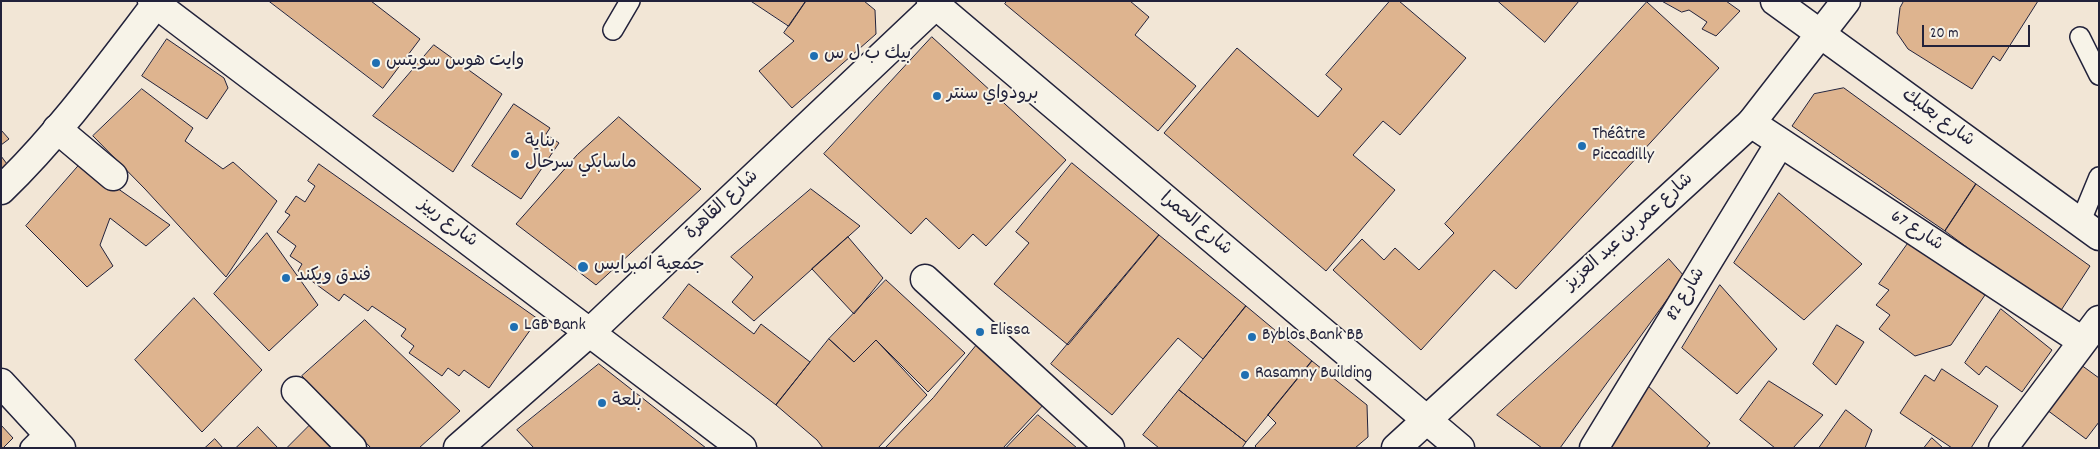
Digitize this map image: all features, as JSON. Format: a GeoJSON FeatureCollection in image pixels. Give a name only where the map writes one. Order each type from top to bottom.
{"type":"FeatureCollection","features":[{"type":"Feature","properties":{"kind":"street","name":"شارع بعلبك"},"geometry":{"type":"LineString","coordinates":[[1775,1],[2089,229]]}},
{"type":"Feature","properties":{"kind":"street","name":"شارع عمر بن عبد العزيز"},"geometry":{"type":"LineString","coordinates":[[1396,448],[1751,123],[1846,1]]}},
{"type":"Feature","properties":{"kind":"street","name":"شارع ربيز"},"geometry":{"type":"LineString","coordinates":[[154,3],[742,448]]}},
{"type":"Feature","properties":{"kind":"street"},"geometry":{"type":"LineString","coordinates":[[1,190],[31,161],[100,78],[154,3]]}},
{"type":"Feature","properties":{"kind":"street","name":"شارع القاهرة"},"geometry":{"type":"LineString","coordinates":[[476,443],[936,3]]}},
{"type":"Feature","properties":{"kind":"street","name":"شارع الحمرا"},"geometry":{"type":"LineString","coordinates":[[936,3],[1460,448]]}},
{"type":"Feature","properties":{"kind":"street","name":"شارع 67"},"geometry":{"type":"LineString","coordinates":[[1751,123],[2082,341]]}},
{"type":"Feature","properties":{"kind":"street"},"geometry":{"type":"LineString","coordinates":[[57,129],[114,176]]}},
{"type":"Feature","properties":{"kind":"street","name":"شارع 82"},"geometry":{"type":"LineString","coordinates":[[1594,448],[1780,143]]}},
{"type":"Feature","properties":{"kind":"street"},"geometry":{"type":"LineString","coordinates":[[925,279],[1110,448]]}},
{"type":"Feature","properties":{"kind":"street"},"geometry":{"type":"LineString","coordinates":[[2003,448],[2099,320]]}},
{"type":"Feature","properties":{"kind":"street"},"geometry":{"type":"LineString","coordinates":[[1,383],[46,443]]}},
{"type":"Feature","properties":{"kind":"street"},"geometry":{"type":"LineString","coordinates":[[296,391],[352,448]]}},
{"type":"Feature","properties":{"kind":"lane"},"geometry":{"type":"LineString","coordinates":[[613,30],[630,1]]}},
{"type":"Feature","properties":{"kind":"lane"},"geometry":{"type":"LineString","coordinates":[[2080,37],[2099,75]]}},
{"type":"Feature","properties":{"kind":"lane"},"geometry":{"type":"LineString","coordinates":[[2089,229],[2099,177]]}},
{"type":"Feature","properties":{"kind":"building","name":"وايت هوس سويتس"},"geometry":{"type":"Polygon","coordinates":[[[269,1],[371,1],[420,39],[383,88],[269,1]]]}},
{"type":"Feature","properties":{"kind":"building"},"geometry":{"type":"Polygon","coordinates":[[[751,1],[806,1],[789,26],[751,1]]]}},
{"type":"Feature","properties":{"kind":"building","name":"بيك ب ل س"},"geometry":{"type":"Polygon","coordinates":[[[806,1],[864,1],[875,10],[876,34],[792,108],[759,71],[794,41],[784,33],[806,1]]]}},
{"type":"Feature","properties":{"kind":"building"},"geometry":{"type":"Polygon","coordinates":[[[1007,1],[1130,1],[1149,17],[1135,35],[1196,86],[1158,131],[1005,4],[1007,1]]]}},
{"type":"Feature","properties":{"kind":"building"},"geometry":{"type":"Polygon","coordinates":[[[1390,1],[1399,1],[1466,58],[1400,135],[1383,121],[1353,155],[1395,190],[1326,271],[1164,133],[1237,48],[1318,117],[1342,89],[1326,75],[1390,1]]]}},
{"type":"Feature","properties":{"kind":"building"},"geometry":{"type":"Polygon","coordinates":[[[1498,1],[1579,1],[1545,42],[1498,1]]]}},
{"type":"Feature","properties":{"kind":"building"},"geometry":{"type":"Polygon","coordinates":[[[1662,1],[1726,1],[1740,11],[1716,36],[1702,29],[1707,22],[1689,10],[1682,12],[1662,1]]]}},
{"type":"Feature","properties":{"kind":"building"},"geometry":{"type":"Polygon","coordinates":[[[1904,1],[2038,1],[2000,61],[1993,56],[1972,89],[1908,49],[1897,33],[1900,8],[1904,1]]]}},
{"type":"Feature","properties":{"kind":"building","name":"Théâtre Piccadilly"},"geometry":{"type":"Polygon","coordinates":[[[1647,2],[1719,68],[1516,289],[1494,270],[1421,350],[1333,270],[1362,239],[1384,260],[1395,248],[1419,270],[1454,233],[1445,224],[1647,2]]]}},
{"type":"Feature","properties":{"kind":"building","name":"برودواي سنتر"},"geometry":{"type":"Polygon","coordinates":[[[932,37],[1066,160],[986,246],[973,234],[959,249],[926,218],[911,234],[824,154],[932,37]]]}},
{"type":"Feature","properties":{"kind":"building"},"geometry":{"type":"Polygon","coordinates":[[[167,39],[224,78],[228,88],[207,119],[142,76],[167,39]]]}},
{"type":"Feature","properties":{"kind":"building"},"geometry":{"type":"Polygon","coordinates":[[[434,45],[502,94],[453,172],[373,116],[434,45]]]}},
{"type":"Feature","properties":{"kind":"building"},"geometry":{"type":"Polygon","coordinates":[[[1844,88],[1976,184],[1945,231],[1792,126],[1814,94],[1844,88]]]}},
{"type":"Feature","properties":{"kind":"building"},"geometry":{"type":"Polygon","coordinates":[[[142,89],[193,128],[185,141],[223,169],[233,162],[277,201],[226,277],[93,136],[142,89]]]}},
{"type":"Feature","properties":{"kind":"building","name":"بناية ماسابكي سرحال"},"geometry":{"type":"Polygon","coordinates":[[[514,104],[550,128],[546,134],[559,143],[521,199],[472,166],[514,104]]]}},
{"type":"Feature","properties":{"kind":"building"},"geometry":{"type":"Polygon","coordinates":[[[619,117],[701,189],[596,285],[516,224],[577,155],[619,117]]]}},
{"type":"Feature","properties":{"kind":"building"},"geometry":{"type":"Polygon","coordinates":[[[1,130],[9,139],[1,145],[1,130]]]}},
{"type":"Feature","properties":{"kind":"building"},"geometry":{"type":"Polygon","coordinates":[[[1,156],[10,168],[1,175],[1,156]]]}},
{"type":"Feature","properties":{"kind":"building"},"geometry":{"type":"Polygon","coordinates":[[[81,163],[170,225],[146,246],[110,218],[100,245],[113,266],[87,287],[26,226],[81,163]]]}},
{"type":"Feature","properties":{"kind":"building"},"geometry":{"type":"Polygon","coordinates":[[[1072,163],[1159,235],[1068,345],[994,284],[1029,243],[1016,232],[1072,163]]]}},
{"type":"Feature","properties":{"kind":"building"},"geometry":{"type":"Polygon","coordinates":[[[319,164],[538,319],[489,388],[464,370],[459,376],[448,368],[442,376],[409,353],[414,346],[401,336],[406,329],[372,306],[368,311],[344,294],[339,301],[298,271],[302,264],[290,256],[296,246],[277,232],[290,215],[285,212],[296,196],[305,202],[315,186],[308,181],[319,164]]]}},
{"type":"Feature","properties":{"kind":"building"},"geometry":{"type":"Polygon","coordinates":[[[1976,184],[2090,266],[2058,315],[1945,231],[1976,184]]]}},
{"type":"Feature","properties":{"kind":"building"},"geometry":{"type":"Polygon","coordinates":[[[811,189],[860,226],[754,321],[732,302],[753,277],[731,257],[811,189]]]}},
{"type":"Feature","properties":{"kind":"building"},"geometry":{"type":"Polygon","coordinates":[[[1779,193],[1862,264],[1804,320],[1734,263],[1779,193]]]}},
{"type":"Feature","properties":{"kind":"building"},"geometry":{"type":"Polygon","coordinates":[[[267,233],[318,305],[269,351],[214,294],[267,233]]]}},
{"type":"Feature","properties":{"kind":"building"},"geometry":{"type":"Polygon","coordinates":[[[1159,235],[1246,306],[1203,359],[1178,338],[1112,415],[1051,364],[1159,235]]]}},
{"type":"Feature","properties":{"kind":"building"},"geometry":{"type":"Polygon","coordinates":[[[848,237],[883,278],[854,314],[812,269],[848,237]]]}},
{"type":"Feature","properties":{"kind":"building"},"geometry":{"type":"Polygon","coordinates":[[[1909,242],[1985,295],[1951,345],[1915,356],[1879,329],[1890,315],[1876,305],[1889,290],[1879,284],[1909,242]]]}},
{"type":"Feature","properties":{"kind":"building"},"geometry":{"type":"Polygon","coordinates":[[[1669,259],[1684,276],[1560,448],[1542,448],[1497,415],[1669,259]]]}},
{"type":"Feature","properties":{"kind":"building"},"geometry":{"type":"Polygon","coordinates":[[[886,280],[965,353],[928,392],[876,340],[854,362],[829,339],[886,280]]]}},
{"type":"Feature","properties":{"kind":"building"},"geometry":{"type":"Polygon","coordinates":[[[689,284],[754,334],[761,324],[810,362],[776,405],[663,318],[689,284]]]}},
{"type":"Feature","properties":{"kind":"building"},"geometry":{"type":"Polygon","coordinates":[[[1720,285],[1777,349],[1737,394],[1682,348],[1720,285]]]}},
{"type":"Feature","properties":{"kind":"building"},"geometry":{"type":"Polygon","coordinates":[[[194,298],[262,370],[202,432],[135,360],[194,298]]]}},
{"type":"Feature","properties":{"kind":"building","name":"Rasamny Building"},"geometry":{"type":"Polygon","coordinates":[[[1246,306],[1312,361],[1246,442],[1179,390],[1246,306]]]}},
{"type":"Feature","properties":{"kind":"building"},"geometry":{"type":"Polygon","coordinates":[[[2001,309],[2052,350],[2022,392],[1986,366],[1979,375],[1965,363],[2001,309]]]}},
{"type":"Feature","properties":{"kind":"building"},"geometry":{"type":"Polygon","coordinates":[[[365,320],[460,411],[419,448],[371,448],[302,376],[365,320]]]}},
{"type":"Feature","properties":{"kind":"building"},"geometry":{"type":"Polygon","coordinates":[[[1837,325],[1864,342],[1836,385],[1813,364],[1837,325]]]}},
{"type":"Feature","properties":{"kind":"building"},"geometry":{"type":"Polygon","coordinates":[[[829,339],[854,362],[876,340],[927,395],[878,448],[823,448],[817,440],[776,405],[829,339]]]}},
{"type":"Feature","properties":{"kind":"building"},"geometry":{"type":"Polygon","coordinates":[[[980,341],[1046,402],[1003,448],[885,448],[933,398],[980,341]]]}},
{"type":"Feature","properties":{"kind":"building"},"geometry":{"type":"Polygon","coordinates":[[[1312,361],[1367,405],[1368,437],[1355,448],[1257,448],[1255,446],[1276,423],[1268,415],[1312,361]]]}},
{"type":"Feature","properties":{"kind":"building"},"geometry":{"type":"Polygon","coordinates":[[[2077,362],[2099,378],[2099,422],[2086,439],[2043,407],[2077,362]]]}},
{"type":"Feature","properties":{"kind":"building"},"geometry":{"type":"Polygon","coordinates":[[[599,364],[706,448],[534,448],[517,430],[599,364]]]}},
{"type":"Feature","properties":{"kind":"building"},"geometry":{"type":"Polygon","coordinates":[[[1942,369],[1998,406],[1971,448],[1952,448],[1900,413],[1925,375],[1934,381],[1942,369]]]}},
{"type":"Feature","properties":{"kind":"building"},"geometry":{"type":"Polygon","coordinates":[[[1769,381],[1823,415],[1793,448],[1775,448],[1740,420],[1769,381]]]}},
{"type":"Feature","properties":{"kind":"building"},"geometry":{"type":"Polygon","coordinates":[[[1647,385],[1710,443],[1706,448],[1609,448],[1647,385]]]}},
{"type":"Feature","properties":{"kind":"building"},"geometry":{"type":"Polygon","coordinates":[[[1179,390],[1246,442],[1242,448],[1159,448],[1143,435],[1179,390]]]}},
{"type":"Feature","properties":{"kind":"building"},"geometry":{"type":"Polygon","coordinates":[[[1846,410],[1872,430],[1865,448],[1819,448],[1846,410]]]}},
{"type":"Feature","properties":{"kind":"building"},"geometry":{"type":"Polygon","coordinates":[[[320,415],[344,448],[287,448],[320,415]]]}},
{"type":"Feature","properties":{"kind":"building"},"geometry":{"type":"Polygon","coordinates":[[[1038,415],[1077,448],[1006,448],[1038,415]]]}},
{"type":"Feature","properties":{"kind":"building"},"geometry":{"type":"Polygon","coordinates":[[[1,425],[13,438],[3,448],[1,448],[1,425]]]}},
{"type":"Feature","properties":{"kind":"building"},"geometry":{"type":"Polygon","coordinates":[[[258,427],[278,448],[236,448],[258,427]]]}},
{"type":"Feature","properties":{"kind":"building"},"geometry":{"type":"Polygon","coordinates":[[[1932,438],[1943,448],[1924,448],[1932,438]]]}},
{"type":"Feature","properties":{"kind":"building"},"geometry":{"type":"Polygon","coordinates":[[[215,439],[223,448],[205,448],[215,439]]]}},
{"type":"Feature","properties":{"kind":"place","name":"بيك ب ل س"},"geometry":{"type":"Point","coordinates":[814,56]}},
{"type":"Feature","properties":{"kind":"place","name":"وايت هوس سويتس"},"geometry":{"type":"Point","coordinates":[376,63]}},
{"type":"Feature","properties":{"kind":"place","name":"برودواي سنتر"},"geometry":{"type":"Point","coordinates":[937,96]}},
{"type":"Feature","properties":{"kind":"place","name":"Théâtre Piccadilly"},"geometry":{"type":"Point","coordinates":[1582,146]}},
{"type":"Feature","properties":{"kind":"place","name":"بناية ماسابكي سرحال"},"geometry":{"type":"Point","coordinates":[515,154]}},
{"type":"Feature","properties":{"kind":"place","name":"جمعية امبرايس"},"geometry":{"type":"Point","coordinates":[583,267]}},
{"type":"Feature","properties":{"kind":"place","name":"فندق ويكند"},"geometry":{"type":"Point","coordinates":[286,278]}},
{"type":"Feature","properties":{"kind":"place","name":"LGB Bank"},"geometry":{"type":"Point","coordinates":[514,327]}},
{"type":"Feature","properties":{"kind":"place","name":"Elissa"},"geometry":{"type":"Point","coordinates":[980,332]}},
{"type":"Feature","properties":{"kind":"place","name":"Byblos Bank BB"},"geometry":{"type":"Point","coordinates":[1252,337]}},
{"type":"Feature","properties":{"kind":"place","name":"Rasamny Building"},"geometry":{"type":"Point","coordinates":[1245,375]}},
{"type":"Feature","properties":{"kind":"place","name":"بلعة"},"geometry":{"type":"Point","coordinates":[602,403]}}]}
